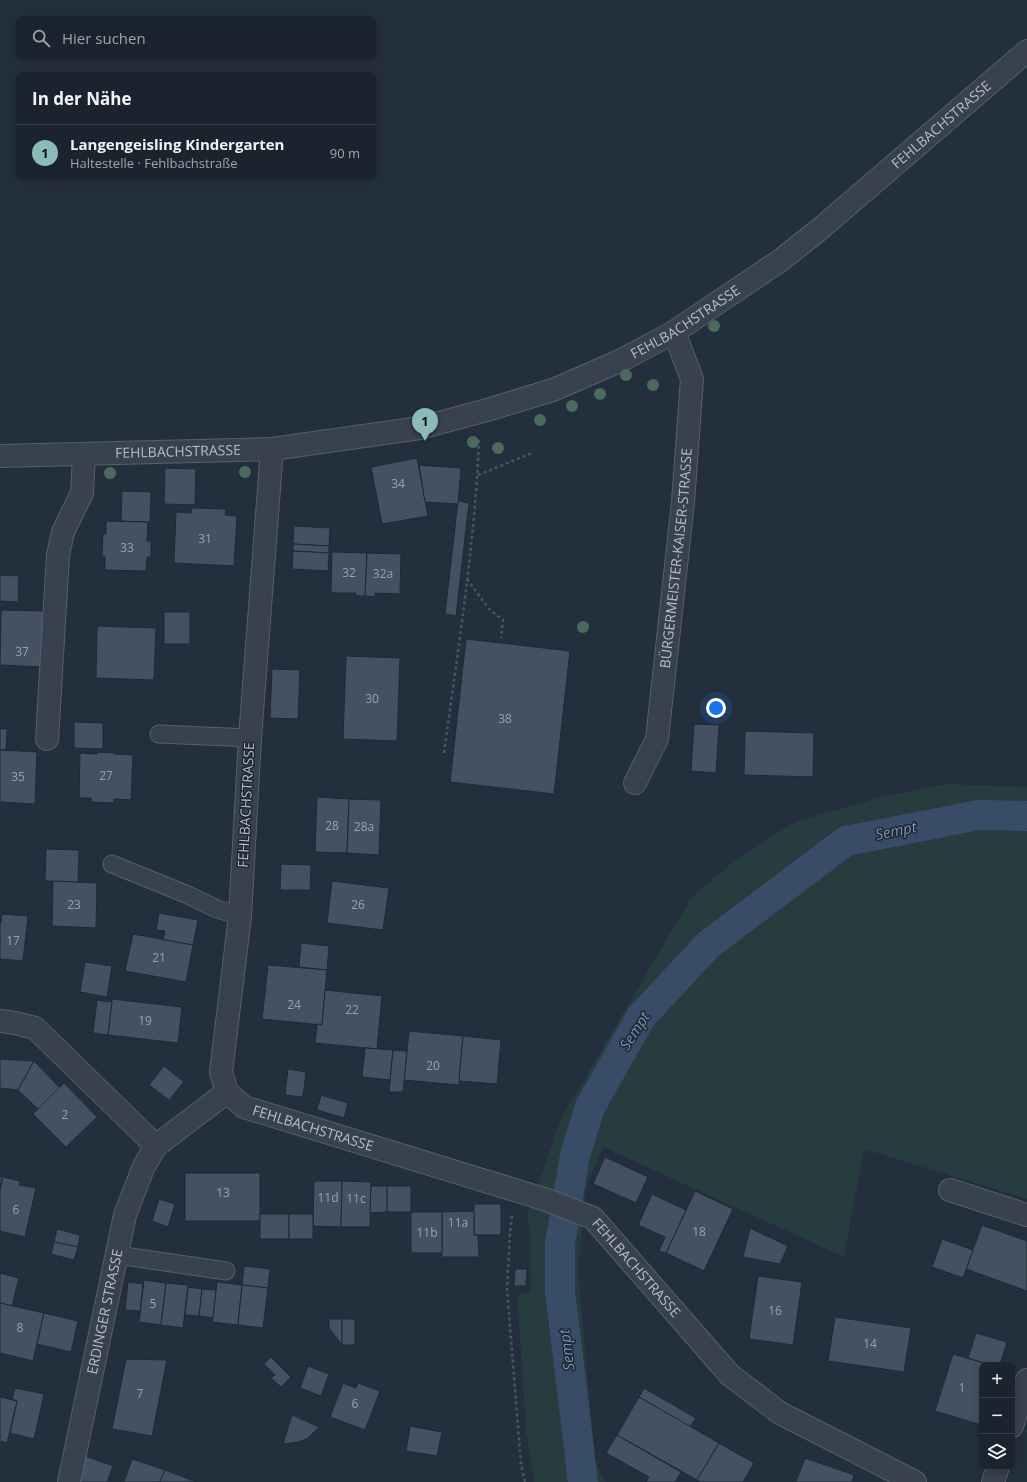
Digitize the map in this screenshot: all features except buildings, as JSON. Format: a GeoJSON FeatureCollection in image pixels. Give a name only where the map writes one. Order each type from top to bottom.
{"type":"FeatureCollection","features":[{"type":"Feature","properties":{"kind":"street","name":"FEHLBACHSTRASSE"},"geometry":{"type":"LineString","coordinates":[[0,456],[272,449],[420,428],[553,390],[622,360],[674,332],[781,260],[820,229],[1027,51]]}},
{"type":"Feature","properties":{"kind":"street","name":"BÜRGERMEISTER-KAISER-STRASSE"},"geometry":{"type":"LineString","coordinates":[[636,783],[656,739],[683,502],[692,379],[674,332]]}},
{"type":"Feature","properties":{"kind":"street","name":"FEHLBACHSTRASSE"},"geometry":{"type":"LineString","coordinates":[[272,449],[250,738],[240,916],[222,1072],[227,1092],[244,1107],[547,1200],[593,1218],[730,1375],[780,1414],[914,1482]]}},
{"type":"Feature","properties":{"kind":"street"},"geometry":{"type":"LineString","coordinates":[[47,739],[58,555],[62,532],[82,493],[84,454]]}},
{"type":"Feature","properties":{"kind":"street"},"geometry":{"type":"LineString","coordinates":[[0,1021],[35,1028],[156,1146]]}},
{"type":"Feature","properties":{"kind":"street","name":"ERDINGER STRASSE"},"geometry":{"type":"LineString","coordinates":[[69,1482],[126,1215],[144,1166],[156,1146],[227,1092]]}},
{"type":"Feature","properties":{"kind":"street"},"geometry":{"type":"LineString","coordinates":[[950,1190],[1027,1215]]}},
{"type":"Feature","properties":{"kind":"street"},"geometry":{"type":"LineString","coordinates":[[1015,1417],[1027,1380]]}},
{"type":"Feature","properties":{"kind":"street"},"geometry":{"type":"LineString","coordinates":[[993,1482],[997,1470]]}},
{"type":"Feature","properties":{"kind":"lane"},"geometry":{"type":"LineString","coordinates":[[159,734],[250,738]]}},
{"type":"Feature","properties":{"kind":"lane"},"geometry":{"type":"LineString","coordinates":[[112,864],[188,895],[217,909],[240,916]]}},
{"type":"Feature","properties":{"kind":"lane"},"geometry":{"type":"LineString","coordinates":[[117,1255],[226,1271]]}},
{"type":"Feature","properties":{"kind":"path"},"geometry":{"type":"LineString","coordinates":[[444,753],[477,492],[479,435]]}},
{"type":"Feature","properties":{"kind":"path"},"geometry":{"type":"LineString","coordinates":[[478,474],[532,453]]}},
{"type":"Feature","properties":{"kind":"path"},"geometry":{"type":"LineString","coordinates":[[467,578],[489,609],[503,620],[501,638]]}},
{"type":"Feature","properties":{"kind":"path"},"geometry":{"type":"LineString","coordinates":[[515,1190],[510,1232],[507,1289],[521,1464],[525,1482]]}},
{"type":"Feature","properties":{"kind":"green space"},"geometry":{"type":"Polygon","coordinates":[[[946,784],[1027,787],[1027,1199],[864,1149],[844,1257],[603,1147],[586,1187],[578,1270],[595,1462],[605,1482],[534,1482],[526,1429],[517,1295],[531,1292],[530,1231],[527,1215],[561,1119],[691,898],[734,861],[795,822],[881,797],[946,784]]]}},
{"type":"Feature","properties":{"kind":"waterway","name":"Sempt"},"geometry":{"type":"LineString","coordinates":[[583,1482],[560,1291],[560,1244],[575,1155],[590,1107],[641,1017],[708,945],[846,841],[979,815],[1027,816]]}},
{"type":"Feature","properties":{"kind":"place","name":"Langengeisling Kindergarten"},"geometry":{"type":"Point","coordinates":[425,441]}}]}
